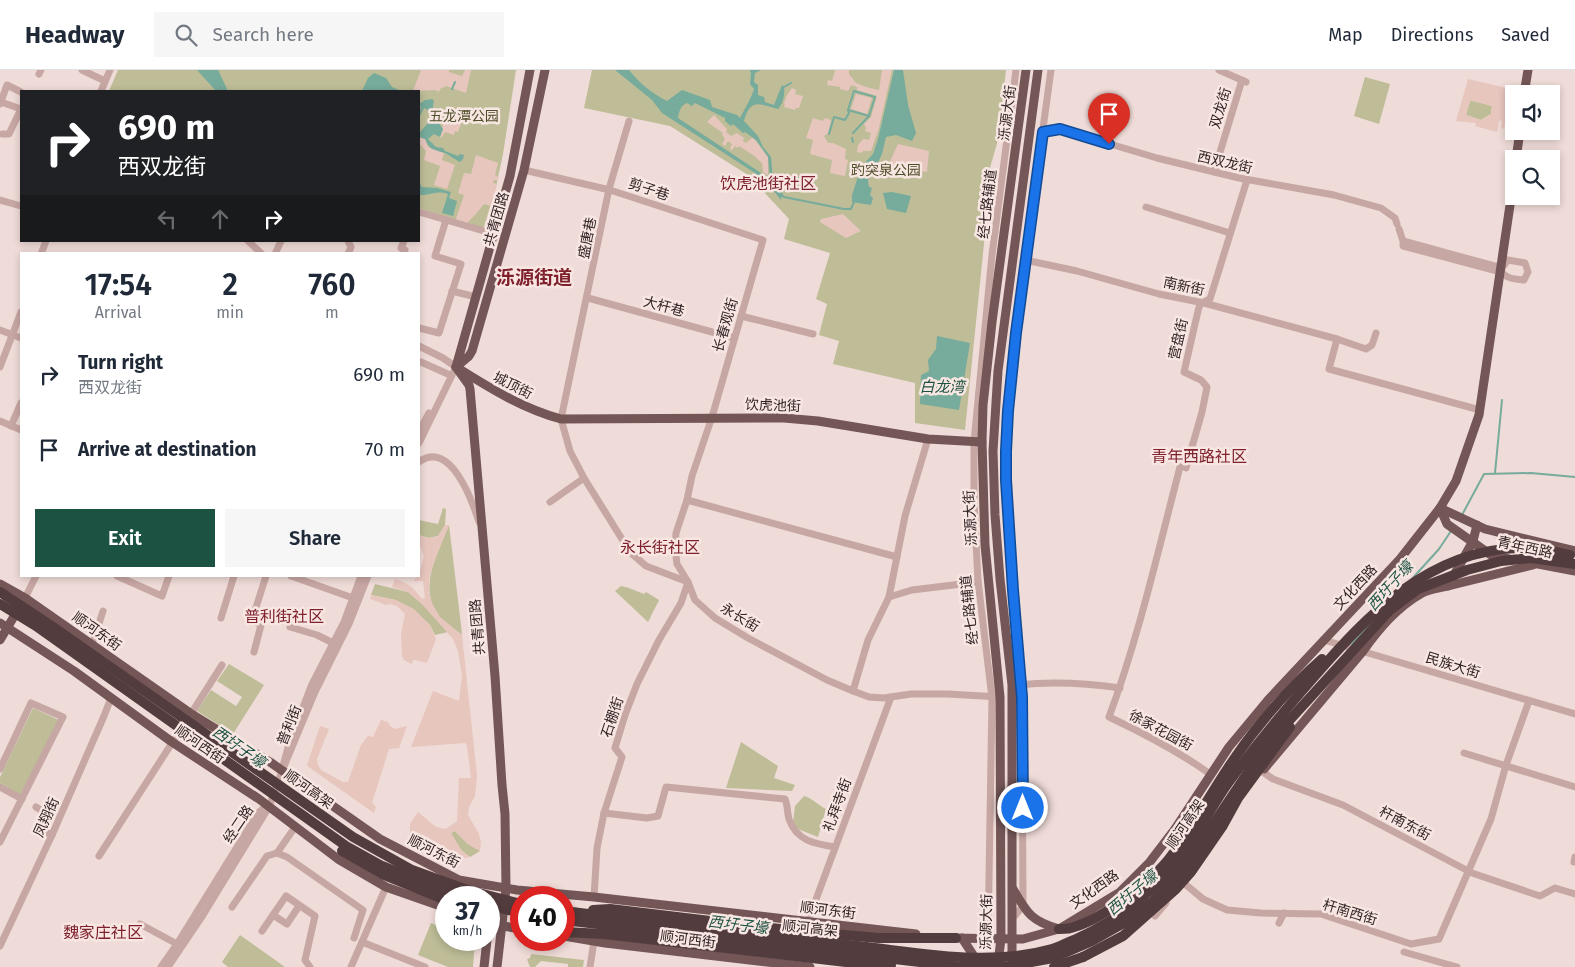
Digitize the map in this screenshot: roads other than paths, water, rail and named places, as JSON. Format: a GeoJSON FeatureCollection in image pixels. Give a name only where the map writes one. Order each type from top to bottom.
{"type":"FeatureCollection","features":[{"type":"Feature","properties":{"kind":"highway","name":"顺河高架"},"geometry":{"type":"LineString","coordinates":[[575,912],[926,955],[1005,958],[1053,949],[1119,916],[1148,893],[1188,847],[1226,786],[1257,744],[1351,634],[1379,608],[1413,582],[1436,568],[1474,554],[1517,548],[1544,550],[1575,556]]}},
{"type":"Feature","properties":{"kind":"highway","name":"顺河高架"},"geometry":{"type":"LineString","coordinates":[[575,921],[962,967],[1005,967],[1053,958],[1092,941],[1122,924],[1152,901],[1174,879],[1194,853],[1265,747],[1390,610],[1418,589],[1467,570],[1501,561],[1531,558],[1575,564]]}},
{"type":"Feature","properties":{"kind":"highway","name":"顺河高架"},"geometry":{"type":"LineString","coordinates":[[0,592],[56,629],[184,721],[353,837],[412,870],[467,890],[510,901]]}},
{"type":"Feature","properties":{"kind":"highway","name":"顺河高架"},"geometry":{"type":"LineString","coordinates":[[0,604],[184,721],[346,846],[382,866],[435,887]]}},
{"type":"Feature","properties":{"kind":"highway"},"geometry":{"type":"LineString","coordinates":[[1059,929],[1073,928],[1114,906],[1153,875],[1170,858],[1252,735],[1305,674],[1351,634]]}},
{"type":"Feature","properties":{"kind":"highway"},"geometry":{"type":"LineString","coordinates":[[1054,967],[1084,957],[1123,936],[1176,889],[1191,872],[1250,781],[1325,681]]}},
{"type":"Feature","properties":{"kind":"highway"},"geometry":{"type":"LineString","coordinates":[[184,721],[238,752],[357,832],[419,867],[444,877],[459,880]]}},
{"type":"Feature","properties":{"kind":"highway"},"geometry":{"type":"LineString","coordinates":[[184,721],[202,749],[339,849],[382,874],[435,896]]}},
{"type":"Feature","properties":{"kind":"highway"},"geometry":{"type":"LineString","coordinates":[[575,911],[610,909],[760,927],[878,938],[959,938]]}},
{"type":"Feature","properties":{"kind":"highway"},"geometry":{"type":"LineString","coordinates":[[575,933],[604,934],[863,964],[962,967]]}},
{"type":"Feature","properties":{"kind":"main road","name":"共青团路"},"geometry":{"type":"LineString","coordinates":[[456,368],[512,166],[530,70]]}},
{"type":"Feature","properties":{"kind":"main road","name":"泺源大街"},"geometry":{"type":"LineString","coordinates":[[998,967],[1001,939],[996,698],[978,442],[1026,70]]}},
{"type":"Feature","properties":{"kind":"main road","name":"泺源大街"},"geometry":{"type":"LineString","coordinates":[[1012,967],[1016,685],[1000,579],[995,515],[994,440],[998,371],[1038,70]]}},
{"type":"Feature","properties":{"kind":"main road"},"geometry":{"type":"LineString","coordinates":[[1526,85],[1528,70]]}},
{"type":"Feature","properties":{"kind":"main road","name":"共青团路"},"geometry":{"type":"LineString","coordinates":[[456,368],[472,352],[524,170],[545,71]]}},
{"type":"Feature","properties":{"kind":"main road","name":"文化西路"},"geometry":{"type":"LineString","coordinates":[[1059,929],[1120,892],[1149,863],[1176,829],[1229,747],[1268,700],[1400,559],[1440,508],[1456,482],[1480,410],[1505,274],[1511,205]]}},
{"type":"Feature","properties":{"kind":"main road","name":"共青团路"},"geometry":{"type":"LineString","coordinates":[[456,368],[470,389],[495,676],[505,814],[505,893],[500,926]]}},
{"type":"Feature","properties":{"kind":"main road","name":"城顶街"},"geometry":{"type":"LineString","coordinates":[[456,368],[501,395],[543,414],[562,419]]}},
{"type":"Feature","properties":{"kind":"main road","name":"饮虎池街"},"geometry":{"type":"LineString","coordinates":[[562,419],[784,418],[818,421],[928,439],[978,442]]}},
{"type":"Feature","properties":{"kind":"main road","name":"青年西路"},"geometry":{"type":"LineString","coordinates":[[1440,508],[1485,529],[1575,551]]}},
{"type":"Feature","properties":{"kind":"main road","name":"青年西路"},"geometry":{"type":"LineString","coordinates":[[1440,508],[1447,524],[1491,555],[1575,571]]}},
{"type":"Feature","properties":{"kind":"main road"},"geometry":{"type":"LineString","coordinates":[[1448,586],[1473,542],[1478,525]]}},
{"type":"Feature","properties":{"kind":"main road"},"geometry":{"type":"LineString","coordinates":[[1262,772],[1363,651],[1377,631],[1399,609],[1423,592],[1536,564]]}},
{"type":"Feature","properties":{"kind":"main road","name":"顺河东街"},"geometry":{"type":"LineString","coordinates":[[0,584],[92,644],[184,721],[282,771],[380,839],[459,880],[494,886]]}},
{"type":"Feature","properties":{"kind":"main road"},"geometry":{"type":"LineString","coordinates":[[0,640],[4,625],[22,597]]}},
{"type":"Feature","properties":{"kind":"main road","name":"顺河西街"},"geometry":{"type":"LineString","coordinates":[[4,625],[74,671],[172,742],[269,807],[338,859],[386,887],[435,904]]}},
{"type":"Feature","properties":{"kind":"main road","name":"顺河西街"},"geometry":{"type":"LineString","coordinates":[[386,887],[435,898]]}},
{"type":"Feature","properties":{"kind":"main road"},"geometry":{"type":"LineString","coordinates":[[1012,888],[1023,906],[1041,924],[1059,929]]}},
{"type":"Feature","properties":{"kind":"main road","name":"顺河东街"},"geometry":{"type":"LineString","coordinates":[[500,890],[505,893],[594,897],[959,938],[1001,939],[1012,943],[1059,929]]}},
{"type":"Feature","properties":{"kind":"main road"},"geometry":{"type":"LineString","coordinates":[[716,956],[722,912]]}},
{"type":"Feature","properties":{"kind":"main road"},"geometry":{"type":"LineString","coordinates":[[500,926],[510,927]]}},
{"type":"Feature","properties":{"kind":"main road","name":"顺河西街"},"geometry":{"type":"LineString","coordinates":[[575,938],[810,967]]}},
{"type":"Feature","properties":{"kind":"main road"},"geometry":{"type":"LineString","coordinates":[[959,938],[980,966]]}},
{"type":"Feature","properties":{"kind":"main road"},"geometry":{"type":"LineString","coordinates":[[484,967],[485,951]]}},
{"type":"Feature","properties":{"kind":"main road","name":"共青团路"},"geometry":{"type":"LineString","coordinates":[[497,967],[498,951]]}},
{"type":"Feature","properties":{"kind":"street"},"geometry":{"type":"LineString","coordinates":[[82,70],[105,81]]}},
{"type":"Feature","properties":{"kind":"street"},"geometry":{"type":"LineString","coordinates":[[101,90],[110,70]]}},
{"type":"Feature","properties":{"kind":"street","name":"经七路辅道"},"geometry":{"type":"LineString","coordinates":[[988,939],[996,698],[978,582],[974,502],[992,255],[1016,70]]}},
{"type":"Feature","properties":{"kind":"street"},"geometry":{"type":"LineString","coordinates":[[1012,919],[1023,906],[1006,451],[1014,343],[1051,70]]}},
{"type":"Feature","properties":{"kind":"street","name":"双龙街"},"geometry":{"type":"LineString","coordinates":[[1214,172],[1244,81],[1219,70]]}},
{"type":"Feature","properties":{"kind":"street"},"geometry":{"type":"LineString","coordinates":[[20,92],[7,85],[0,103],[20,109]]}},
{"type":"Feature","properties":{"kind":"street"},"geometry":{"type":"LineString","coordinates":[[1,136],[9,134],[20,111]]}},
{"type":"Feature","properties":{"kind":"street","name":"盛唐巷"},"geometry":{"type":"LineString","coordinates":[[562,419],[609,190],[629,121]]}},
{"type":"Feature","properties":{"kind":"street","name":"西双龙街"},"geometry":{"type":"LineString","coordinates":[[1043,132],[1060,129],[1157,158],[1247,180],[1334,195],[1380,208],[1395,218],[1403,240],[1505,274]]}},
{"type":"Feature","properties":{"kind":"street","name":"剪子巷"},"geometry":{"type":"LineString","coordinates":[[524,170],[609,190],[763,240]]}},
{"type":"Feature","properties":{"kind":"street","name":"营盘街"},"geometry":{"type":"LineString","coordinates":[[1183,468],[1202,412],[1208,386],[1201,380],[1184,372],[1200,304],[1210,299],[1247,180]]}},
{"type":"Feature","properties":{"kind":"street"},"geometry":{"type":"LineString","coordinates":[[0,200],[20,206]]}},
{"type":"Feature","properties":{"kind":"street"},"geometry":{"type":"LineString","coordinates":[[1146,207],[1230,233]]}},
{"type":"Feature","properties":{"kind":"street"},"geometry":{"type":"LineString","coordinates":[[420,212],[494,234]]}},
{"type":"Feature","properties":{"kind":"street"},"geometry":{"type":"LineString","coordinates":[[420,328],[439,333],[461,264],[435,256],[446,220]]}},
{"type":"Feature","properties":{"kind":"street","name":"长春观街"},"geometry":{"type":"LineString","coordinates":[[687,500],[692,476],[712,417],[763,240]]}},
{"type":"Feature","properties":{"kind":"street"},"geometry":{"type":"LineString","coordinates":[[249,242],[260,252]]}},
{"type":"Feature","properties":{"kind":"street"},"geometry":{"type":"LineString","coordinates":[[404,242],[401,248],[405,250]]}},
{"type":"Feature","properties":{"kind":"street","name":"南新街"},"geometry":{"type":"LineString","coordinates":[[1025,260],[1077,271],[1159,294],[1204,302],[1337,339],[1366,349],[1372,345],[1376,333]]}},
{"type":"Feature","properties":{"kind":"street"},"geometry":{"type":"LineString","coordinates":[[1511,260],[1525,263],[1529,272],[1524,280],[1505,274],[1511,260]]}},
{"type":"Feature","properties":{"kind":"street"},"geometry":{"type":"LineString","coordinates":[[452,291],[476,297]]}},
{"type":"Feature","properties":{"kind":"street","name":"大杆巷"},"geometry":{"type":"LineString","coordinates":[[588,298],[734,338]]}},
{"type":"Feature","properties":{"kind":"street"},"geometry":{"type":"LineString","coordinates":[[0,367],[20,315]]}},
{"type":"Feature","properties":{"kind":"street"},"geometry":{"type":"LineString","coordinates":[[741,316],[813,334]]}},
{"type":"Feature","properties":{"kind":"street"},"geometry":{"type":"LineString","coordinates":[[0,330],[20,338]]}},
{"type":"Feature","properties":{"kind":"street"},"geometry":{"type":"LineString","coordinates":[[1337,339],[1328,369],[1480,410]]}},
{"type":"Feature","properties":{"kind":"street"},"geometry":{"type":"LineString","coordinates":[[420,346],[443,358],[456,368]]}},
{"type":"Feature","properties":{"kind":"street"},"geometry":{"type":"LineString","coordinates":[[421,362],[450,375]]}},
{"type":"Feature","properties":{"kind":"street"},"geometry":{"type":"LineString","coordinates":[[420,426],[456,368]]}},
{"type":"Feature","properties":{"kind":"street"},"geometry":{"type":"LineString","coordinates":[[420,441],[456,368]]}},
{"type":"Feature","properties":{"kind":"street"},"geometry":{"type":"LineString","coordinates":[[11,426],[20,405]]}},
{"type":"Feature","properties":{"kind":"street"},"geometry":{"type":"LineString","coordinates":[[562,419],[570,451],[584,478],[630,552],[646,566],[688,582]]}},
{"type":"Feature","properties":{"kind":"street"},"geometry":{"type":"LineString","coordinates":[[0,422],[20,430]]}},
{"type":"Feature","properties":{"kind":"street"},"geometry":{"type":"LineString","coordinates":[[853,691],[868,640],[889,597],[905,516],[928,439]]}},
{"type":"Feature","properties":{"kind":"street"},"geometry":{"type":"LineString","coordinates":[[420,461],[424,458],[434,456],[450,464],[470,498],[483,532]]}},
{"type":"Feature","properties":{"kind":"street","name":"徐家花园街"},"geometry":{"type":"LineString","coordinates":[[1183,468],[1110,717],[1155,738],[1187,757],[1210,774]]}},
{"type":"Feature","properties":{"kind":"street"},"geometry":{"type":"LineString","coordinates":[[550,502],[584,478]]}},
{"type":"Feature","properties":{"kind":"street"},"geometry":{"type":"LineString","coordinates":[[687,500],[897,557]]}},
{"type":"Feature","properties":{"kind":"street","name":"永长街"},"geometry":{"type":"LineString","coordinates":[[687,500],[676,533],[675,550],[677,564],[688,582],[695,600],[715,618],[748,638],[827,680],[869,697],[884,698],[911,694],[948,694],[996,698]]}},
{"type":"Feature","properties":{"kind":"street"},"geometry":{"type":"LineString","coordinates":[[22,597],[35,577]]}},
{"type":"Feature","properties":{"kind":"street"},"geometry":{"type":"LineString","coordinates":[[119,577],[162,596],[169,577]]}},
{"type":"Feature","properties":{"kind":"street"},"geometry":{"type":"LineString","coordinates":[[221,618],[234,577]]}},
{"type":"Feature","properties":{"kind":"street"},"geometry":{"type":"LineString","coordinates":[[254,652],[261,625],[252,620],[266,577]]}},
{"type":"Feature","properties":{"kind":"street","name":"普利街"},"geometry":{"type":"LineString","coordinates":[[282,771],[284,757],[312,684],[344,622],[361,577]]}},
{"type":"Feature","properties":{"kind":"street","name":"普利街"},"geometry":{"type":"LineString","coordinates":[[282,771],[318,685],[349,624],[368,577]]}},
{"type":"Feature","properties":{"kind":"street"},"geometry":{"type":"LineString","coordinates":[[300,578],[353,598]]}},
{"type":"Feature","properties":{"kind":"street","name":"石棚街"},"geometry":{"type":"LineString","coordinates":[[594,897],[597,848],[604,813],[622,757],[615,748],[637,684],[659,640],[681,604],[688,582]]}},
{"type":"Feature","properties":{"kind":"street"},"geometry":{"type":"LineString","coordinates":[[889,597],[912,590],[978,582]]}},
{"type":"Feature","properties":{"kind":"street"},"geometry":{"type":"LineString","coordinates":[[74,671],[92,644],[102,611]]}},
{"type":"Feature","properties":{"kind":"street"},"geometry":{"type":"LineString","coordinates":[[290,626],[317,634],[333,643]]}},
{"type":"Feature","properties":{"kind":"street","name":"民族大街"},"geometry":{"type":"LineString","coordinates":[[1324,640],[1575,714]]}},
{"type":"Feature","properties":{"kind":"street"},"geometry":{"type":"LineString","coordinates":[[98,856],[222,665]]}},
{"type":"Feature","properties":{"kind":"street"},"geometry":{"type":"LineString","coordinates":[[1016,685],[1043,682],[1085,683],[1120,688]]}},
{"type":"Feature","properties":{"kind":"street","name":"礼拜寺街"},"geometry":{"type":"LineString","coordinates":[[808,921],[891,697]]}},
{"type":"Feature","properties":{"kind":"street","name":"凤翔街"},"geometry":{"type":"LineString","coordinates":[[1,943],[52,835],[111,698]]}},
{"type":"Feature","properties":{"kind":"street"},"geometry":{"type":"LineString","coordinates":[[1467,871],[1491,818],[1506,765],[1529,700]]}},
{"type":"Feature","properties":{"kind":"street"},"geometry":{"type":"LineString","coordinates":[[0,769],[31,703],[63,717],[0,842]]}},
{"type":"Feature","properties":{"kind":"street","name":"杆南东街"},"geometry":{"type":"LineString","coordinates":[[1229,747],[1273,779],[1343,804],[1467,871],[1540,896],[1555,888],[1575,894]]}},
{"type":"Feature","properties":{"kind":"street"},"geometry":{"type":"LineString","coordinates":[[1464,753],[1575,787]]}},
{"type":"Feature","properties":{"kind":"street"},"geometry":{"type":"LineString","coordinates":[[269,807],[282,771]]}},
{"type":"Feature","properties":{"kind":"street"},"geometry":{"type":"LineString","coordinates":[[1154,916],[1185,884],[1262,772]]}},
{"type":"Feature","properties":{"kind":"street"},"geometry":{"type":"LineString","coordinates":[[0,787],[22,799]]}},
{"type":"Feature","properties":{"kind":"street"},"geometry":{"type":"LineString","coordinates":[[604,813],[647,818],[658,816],[666,787],[786,799],[788,818],[795,831],[812,843],[835,847]]}},
{"type":"Feature","properties":{"kind":"street"},"geometry":{"type":"LineString","coordinates":[[36,807],[47,814],[40,830],[52,835]]}},
{"type":"Feature","properties":{"kind":"street","name":"经二路"},"geometry":{"type":"LineString","coordinates":[[161,967],[258,813],[264,808],[269,807]]}},
{"type":"Feature","properties":{"kind":"street","name":"经二路"},"geometry":{"type":"LineString","coordinates":[[168,967],[203,915],[269,807]]}},
{"type":"Feature","properties":{"kind":"street"},"geometry":{"type":"LineString","coordinates":[[0,820],[9,824]]}},
{"type":"Feature","properties":{"kind":"street"},"geometry":{"type":"LineString","coordinates":[[277,853],[295,826]]}},
{"type":"Feature","properties":{"kind":"street"},"geometry":{"type":"LineString","coordinates":[[232,907],[267,856],[277,853],[287,857],[363,910],[354,938]]}},
{"type":"Feature","properties":{"kind":"street","name":"杆南西街"},"geometry":{"type":"LineString","coordinates":[[1185,884],[1203,899],[1227,910],[1321,914],[1411,944],[1439,939],[1467,871]]}},
{"type":"Feature","properties":{"kind":"street"},"geometry":{"type":"LineString","coordinates":[[351,967],[386,887]]}},
{"type":"Feature","properties":{"kind":"street"},"geometry":{"type":"LineString","coordinates":[[262,931],[273,915],[283,894],[314,916],[305,960],[310,967]]}},
{"type":"Feature","properties":{"kind":"street"},"geometry":{"type":"LineString","coordinates":[[273,915],[287,924],[300,906]]}},
{"type":"Feature","properties":{"kind":"street"},"geometry":{"type":"LineString","coordinates":[[1279,923],[1284,913]]}},
{"type":"Feature","properties":{"kind":"street"},"geometry":{"type":"LineString","coordinates":[[140,924],[177,944]]}},
{"type":"Feature","properties":{"kind":"street"},"geometry":{"type":"LineString","coordinates":[[590,967],[594,941]]}},
{"type":"Feature","properties":{"kind":"street"},"geometry":{"type":"LineString","coordinates":[[362,942],[425,967]]}},
{"type":"Feature","properties":{"kind":"street"},"geometry":{"type":"LineString","coordinates":[[1404,952],[1457,967]]}},
{"type":"Feature","properties":{"kind":"water"},"geometry":{"type":"Polygon","coordinates":[[[197,70],[218,70],[228,90],[215,90],[197,70]]]}},
{"type":"Feature","properties":{"kind":"water"},"geometry":{"type":"Polygon","coordinates":[[[615,70],[629,70],[646,88],[667,101],[682,90],[710,100],[712,107],[737,115],[740,118],[754,89],[750,84],[750,70],[761,70],[755,73],[754,82],[758,85],[758,95],[764,97],[765,102],[774,105],[782,85],[784,87],[784,96],[778,109],[756,104],[749,109],[744,121],[758,136],[763,147],[771,157],[773,180],[783,190],[781,200],[768,184],[755,173],[662,113],[652,100],[615,70]],[[687,103],[683,105],[678,118],[770,179],[768,157],[756,140],[745,132],[743,133],[733,124],[731,126],[725,121],[725,118],[695,103],[692,106],[687,103]]]}},
{"type":"Feature","properties":{"kind":"water"},"geometry":{"type":"Polygon","coordinates":[[[894,70],[903,70],[908,105],[916,133],[912,141],[896,135],[886,137],[882,154],[868,181],[869,187],[872,188],[870,195],[873,198],[871,205],[852,202],[852,195],[861,167],[873,154],[878,139],[894,70]]]}},
{"type":"Feature","properties":{"kind":"water"},"geometry":{"type":"Polygon","coordinates":[[[374,73],[386,78],[392,87],[399,90],[362,90],[368,78],[374,73]]]}},
{"type":"Feature","properties":{"kind":"water"},"geometry":{"type":"Polygon","coordinates":[[[432,99],[434,101],[434,112],[441,119],[440,125],[443,129],[440,137],[434,134],[428,139],[436,147],[443,148],[445,151],[458,156],[460,154],[464,155],[460,162],[431,148],[425,139],[420,137],[420,132],[430,121],[429,111],[424,108],[420,116],[420,102],[432,99]]]}},
{"type":"Feature","properties":{"kind":"water"},"geometry":{"type":"Polygon","coordinates":[[[420,184],[422,187],[437,188],[451,192],[449,198],[457,201],[453,216],[442,213],[448,194],[420,195],[420,184]]]}},
{"type":"Feature","properties":{"kind":"water"},"geometry":{"type":"Polygon","coordinates":[[[892,192],[911,196],[906,213],[887,209],[883,193],[892,192]]]}},
{"type":"Feature","properties":{"kind":"water","name":"白龙湾"},"geometry":{"type":"Polygon","coordinates":[[[937,336],[970,343],[959,410],[920,404],[921,375],[929,371],[928,360],[936,349],[937,336]]]}},
{"type":"Feature","properties":{"kind":"waterway"},"geometry":{"type":"LineString","coordinates":[[452,89],[455,82]]}},
{"type":"Feature","properties":{"kind":"waterway"},"geometry":{"type":"LineString","coordinates":[[784,87],[791,83]]}},
{"type":"Feature","properties":{"kind":"waterway"},"geometry":{"type":"LineString","coordinates":[[854,91],[875,97],[869,116],[848,110],[854,91]]}},
{"type":"Feature","properties":{"kind":"waterway"},"geometry":{"type":"LineString","coordinates":[[829,134],[834,117],[845,120],[849,113],[848,110]]}},
{"type":"Feature","properties":{"kind":"waterway"},"geometry":{"type":"LineString","coordinates":[[853,133],[869,116]]}},
{"type":"Feature","properties":{"kind":"waterway"},"geometry":{"type":"LineString","coordinates":[[852,138],[853,142]]}},
{"type":"Feature","properties":{"kind":"waterway"},"geometry":{"type":"LineString","coordinates":[[781,194],[784,197],[844,209],[851,209],[854,202]]}},
{"type":"Feature","properties":{"kind":"waterway"},"geometry":{"type":"LineString","coordinates":[[1495,473],[1502,400]]}},
{"type":"Feature","properties":{"kind":"waterway"},"geometry":{"type":"LineString","coordinates":[[1462,515],[1484,474],[1531,473],[1575,477]]}},
{"type":"Feature","properties":{"kind":"waterway","name":"西圩子壕"},"geometry":{"type":"LineString","coordinates":[[1411,580],[1439,549],[1451,531]]}},
{"type":"Feature","properties":{"kind":"waterway","name":"西圩子壕"},"geometry":{"type":"LineString","coordinates":[[1350,646],[1371,624]]}},
{"type":"Feature","properties":{"kind":"district","name":"饮虎池街社区"},"geometry":{"type":"Point","coordinates":[768,183]}},
{"type":"Feature","properties":{"kind":"district","name":"泺源街道"},"geometry":{"type":"Point","coordinates":[534,277]}},
{"type":"Feature","properties":{"kind":"district","name":"青年西路社区"},"geometry":{"type":"Point","coordinates":[1199,456]}},
{"type":"Feature","properties":{"kind":"district","name":"永长街社区"},"geometry":{"type":"Point","coordinates":[660,547]}},
{"type":"Feature","properties":{"kind":"district","name":"普利街社区"},"geometry":{"type":"Point","coordinates":[284,616]}},
{"type":"Feature","properties":{"kind":"district","name":"魏家庄社区"},"geometry":{"type":"Point","coordinates":[103,932]}},
{"type":"Feature","properties":{"kind":"park label","name":"五龙潭公园"},"geometry":{"type":"Point","coordinates":[464,116]}},
{"type":"Feature","properties":{"kind":"park label","name":"趵突泉公园"},"geometry":{"type":"Point","coordinates":[886,170]}}]}
